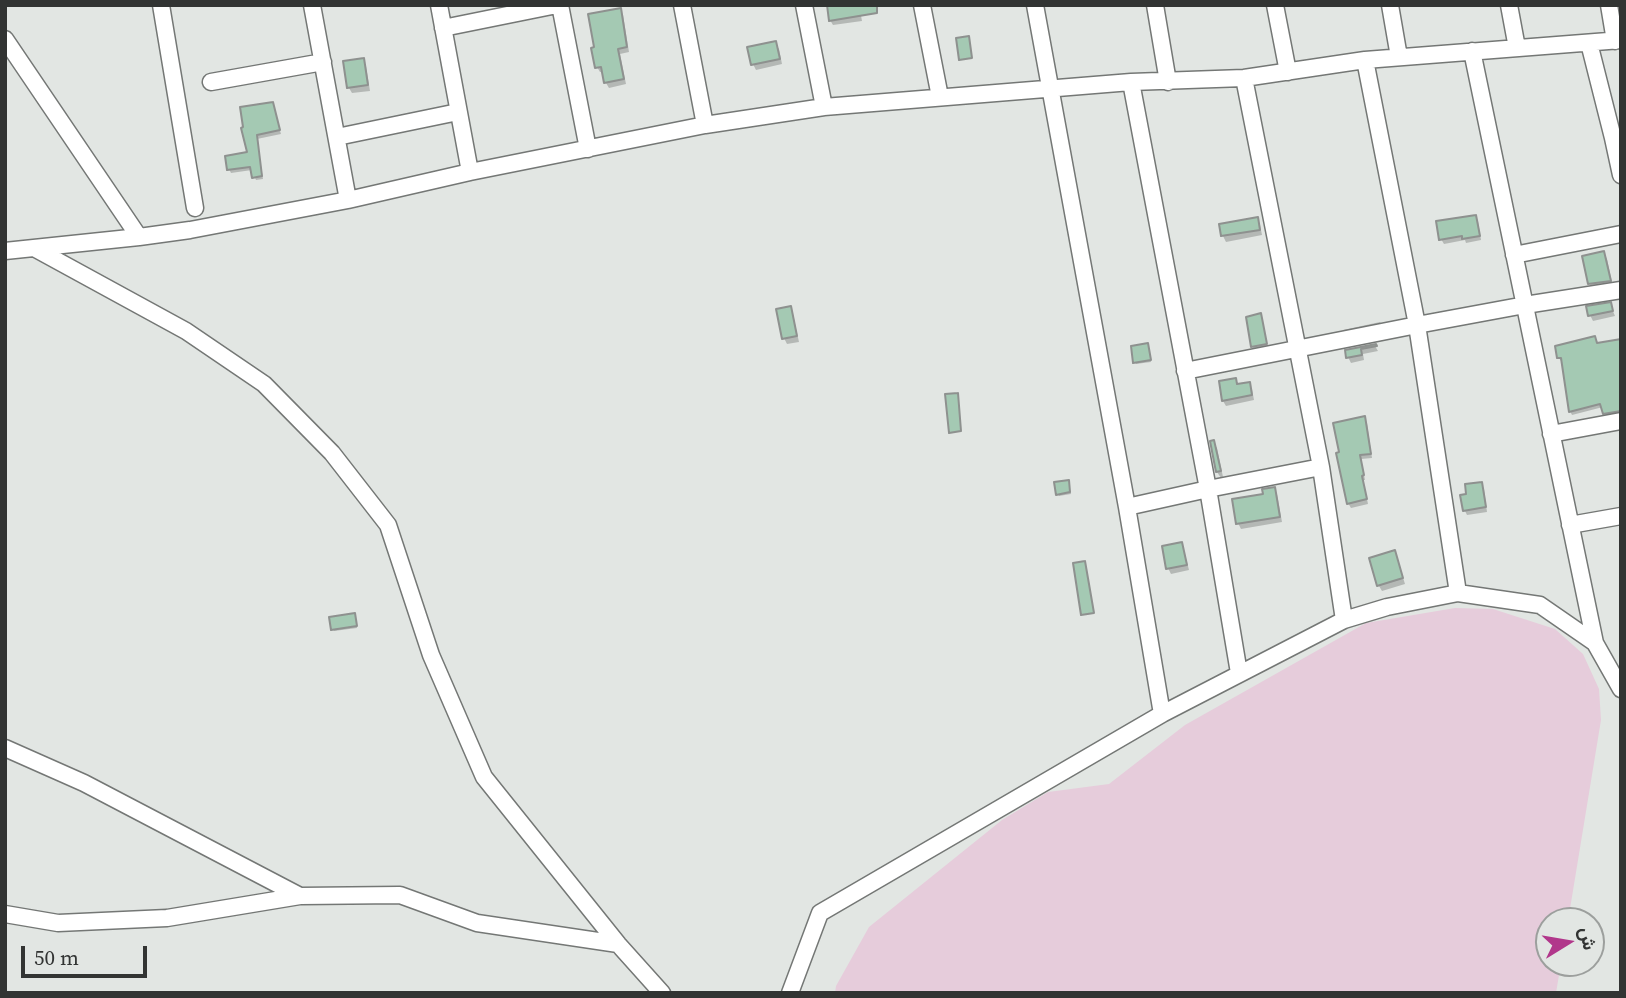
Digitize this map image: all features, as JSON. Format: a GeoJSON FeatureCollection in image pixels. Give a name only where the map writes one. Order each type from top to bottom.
{"type":"FeatureCollection","features":[{"type":"Feature","properties":{"kind":"street"},"geometry":{"type":"LineString","coordinates":[[161,5],[195,208]]}},
{"type":"Feature","properties":{"kind":"street"},"geometry":{"type":"LineString","coordinates":[[312,5],[348,200]]}},
{"type":"Feature","properties":{"kind":"street"},"geometry":{"type":"LineString","coordinates":[[439,5],[470,172]]}},
{"type":"Feature","properties":{"kind":"street"},"geometry":{"type":"LineString","coordinates":[[443,28],[558,5],[588,149]]}},
{"type":"Feature","properties":{"kind":"street"},"geometry":{"type":"LineString","coordinates":[[682,5],[705,125]]}},
{"type":"Feature","properties":{"kind":"street"},"geometry":{"type":"LineString","coordinates":[[804,5],[824,107]]}},
{"type":"Feature","properties":{"kind":"street"},"geometry":{"type":"LineString","coordinates":[[922,5],[940,97]]}},
{"type":"Feature","properties":{"kind":"street"},"geometry":{"type":"LineString","coordinates":[[1035,5],[1163,714]]}},
{"type":"Feature","properties":{"kind":"street"},"geometry":{"type":"LineString","coordinates":[[1155,5],[1168,82]]}},
{"type":"Feature","properties":{"kind":"street"},"geometry":{"type":"LineString","coordinates":[[1275,5],[1288,72]]}},
{"type":"Feature","properties":{"kind":"street"},"geometry":{"type":"LineString","coordinates":[[1390,5],[1399,57]]}},
{"type":"Feature","properties":{"kind":"street"},"geometry":{"type":"LineString","coordinates":[[1509,5],[1517,48]]}},
{"type":"Feature","properties":{"kind":"street"},"geometry":{"type":"LineString","coordinates":[[5,251],[190,230],[348,200],[470,172],[705,125],[824,107],[1131,82],[1244,78],[1365,60],[1618,41],[1609,5]]}},
{"type":"Feature","properties":{"kind":"street"},"geometry":{"type":"LineString","coordinates":[[5,39],[139,237]]}},
{"type":"Feature","properties":{"kind":"street"},"geometry":{"type":"LineString","coordinates":[[1589,43],[1621,175]]}},
{"type":"Feature","properties":{"kind":"street"},"geometry":{"type":"LineString","coordinates":[[1472,51],[1595,643],[1621,689]]}},
{"type":"Feature","properties":{"kind":"street"},"geometry":{"type":"LineString","coordinates":[[1365,60],[1417,325],[1458,593]]}},
{"type":"Feature","properties":{"kind":"street"},"geometry":{"type":"LineString","coordinates":[[211,82],[323,62]]}},
{"type":"Feature","properties":{"kind":"street"},"geometry":{"type":"LineString","coordinates":[[1244,78],[1321,467],[1344,620]]}},
{"type":"Feature","properties":{"kind":"street"},"geometry":{"type":"LineString","coordinates":[[1131,82],[1208,489],[1239,673]]}},
{"type":"Feature","properties":{"kind":"street"},"geometry":{"type":"LineString","coordinates":[[337,137],[458,112]]}},
{"type":"Feature","properties":{"kind":"street"},"geometry":{"type":"LineString","coordinates":[[1514,255],[1621,234]]}},
{"type":"Feature","properties":{"kind":"street"},"geometry":{"type":"LineString","coordinates":[[33,248],[186,331],[264,384],[331,453],[388,525],[431,655],[484,777],[618,944],[662,993]]}},
{"type":"Feature","properties":{"kind":"street"},"geometry":{"type":"LineString","coordinates":[[1185,371],[1524,305],[1621,290]]}},
{"type":"Feature","properties":{"kind":"street"},"geometry":{"type":"LineString","coordinates":[[1551,434],[1621,421]]}},
{"type":"Feature","properties":{"kind":"street"},"geometry":{"type":"LineString","coordinates":[[1127,507],[1321,467]]}},
{"type":"Feature","properties":{"kind":"street"},"geometry":{"type":"LineString","coordinates":[[1570,526],[1621,516]]}},
{"type":"Feature","properties":{"kind":"street"},"geometry":{"type":"LineString","coordinates":[[790,993],[820,913],[1163,714],[1344,620],[1387,607],[1458,593],[1540,606],[1595,643]]}},
{"type":"Feature","properties":{"kind":"street"},"geometry":{"type":"LineString","coordinates":[[5,748],[84,783],[300,896]]}},
{"type":"Feature","properties":{"kind":"street"},"geometry":{"type":"LineString","coordinates":[[5,914],[58,923],[167,918],[300,896],[400,895],[477,922],[618,944]]}},
{"type":"Feature","properties":{"kind":"shaded area"},"geometry":{"type":"Polygon","coordinates":[[[1455,608],[1493,609],[1555,629],[1583,654],[1599,689],[1601,720],[1570,907],[1535,907],[1535,977],[1559,977],[1556,993],[835,993],[836,986],[869,927],[1002,820],[1048,792],[1109,784],[1185,725],[1366,623],[1455,608]]]}},
{"type":"Feature","properties":{"kind":"building"},"geometry":{"type":"Polygon","coordinates":[[[827,5],[877,5],[877,13],[829,21],[827,5]]]}},
{"type":"Feature","properties":{"kind":"building"},"geometry":{"type":"Polygon","coordinates":[[[621,8],[627,47],[618,49],[624,79],[604,83],[601,67],[595,68],[588,14],[621,8]]]}},
{"type":"Feature","properties":{"kind":"building"},"geometry":{"type":"Polygon","coordinates":[[[969,36],[972,58],[959,60],[956,38],[969,36]]]}},
{"type":"Feature","properties":{"kind":"building"},"geometry":{"type":"Polygon","coordinates":[[[776,41],[780,59],[751,65],[747,47],[776,41]]]}},
{"type":"Feature","properties":{"kind":"building"},"geometry":{"type":"Polygon","coordinates":[[[364,58],[368,85],[347,88],[343,61],[364,58]]]}},
{"type":"Feature","properties":{"kind":"building"},"geometry":{"type":"Polygon","coordinates":[[[273,102],[280,130],[257,135],[262,176],[252,178],[250,167],[227,170],[225,156],[247,152],[241,128],[240,107],[273,102]]]}},
{"type":"Feature","properties":{"kind":"building"},"geometry":{"type":"Polygon","coordinates":[[[1476,215],[1480,236],[1439,240],[1436,221],[1476,215]]]}},
{"type":"Feature","properties":{"kind":"building"},"geometry":{"type":"Polygon","coordinates":[[[1258,217],[1260,230],[1221,236],[1219,224],[1258,217]]]}},
{"type":"Feature","properties":{"kind":"building"},"geometry":{"type":"Polygon","coordinates":[[[1604,251],[1611,281],[1588,284],[1582,256],[1604,251]]]}},
{"type":"Feature","properties":{"kind":"building"},"geometry":{"type":"Polygon","coordinates":[[[1611,302],[1613,311],[1588,316],[1586,306],[1611,302]]]}},
{"type":"Feature","properties":{"kind":"building"},"geometry":{"type":"Polygon","coordinates":[[[791,306],[797,336],[782,339],[776,309],[791,306]]]}},
{"type":"Feature","properties":{"kind":"building"},"geometry":{"type":"Polygon","coordinates":[[[1261,313],[1267,344],[1251,347],[1246,317],[1261,313]]]}},
{"type":"Feature","properties":{"kind":"building"},"geometry":{"type":"Polygon","coordinates":[[[1595,336],[1597,343],[1621,339],[1621,411],[1603,414],[1600,404],[1569,412],[1561,358],[1557,358],[1555,346],[1595,336]]]}},
{"type":"Feature","properties":{"kind":"building"},"geometry":{"type":"Polygon","coordinates":[[[1148,343],[1151,360],[1133,363],[1131,346],[1148,343]]]}},
{"type":"Feature","properties":{"kind":"building"},"geometry":{"type":"Polygon","coordinates":[[[1376,344],[1377,346],[1361,349],[1362,355],[1346,358],[1345,350],[1376,344]]]}},
{"type":"Feature","properties":{"kind":"building"},"geometry":{"type":"Polygon","coordinates":[[[1236,378],[1237,384],[1250,382],[1252,395],[1222,401],[1219,381],[1236,378]]]}},
{"type":"Feature","properties":{"kind":"building"},"geometry":{"type":"Polygon","coordinates":[[[958,393],[961,431],[949,433],[945,394],[958,393]]]}},
{"type":"Feature","properties":{"kind":"building"},"geometry":{"type":"Polygon","coordinates":[[[1365,416],[1371,454],[1360,455],[1367,499],[1347,504],[1336,453],[1339,452],[1333,423],[1365,416]]]}},
{"type":"Feature","properties":{"kind":"building"},"geometry":{"type":"Polygon","coordinates":[[[1214,440],[1221,471],[1216,472],[1210,441],[1214,440]]]}},
{"type":"Feature","properties":{"kind":"building"},"geometry":{"type":"Polygon","coordinates":[[[1069,480],[1070,492],[1056,495],[1054,482],[1069,480]]]}},
{"type":"Feature","properties":{"kind":"building"},"geometry":{"type":"Polygon","coordinates":[[[1482,482],[1486,507],[1463,511],[1460,495],[1466,494],[1465,484],[1482,482]]]}},
{"type":"Feature","properties":{"kind":"building"},"geometry":{"type":"Polygon","coordinates":[[[1275,487],[1280,517],[1236,524],[1232,499],[1263,494],[1262,489],[1275,487]]]}},
{"type":"Feature","properties":{"kind":"building"},"geometry":{"type":"Polygon","coordinates":[[[1182,542],[1187,565],[1166,569],[1162,546],[1182,542]]]}},
{"type":"Feature","properties":{"kind":"building"},"geometry":{"type":"Polygon","coordinates":[[[1395,550],[1403,578],[1377,586],[1369,558],[1395,550]]]}},
{"type":"Feature","properties":{"kind":"building"},"geometry":{"type":"Polygon","coordinates":[[[1085,561],[1094,613],[1081,615],[1073,563],[1085,561]]]}},
{"type":"Feature","properties":{"kind":"building"},"geometry":{"type":"Polygon","coordinates":[[[355,613],[357,626],[331,630],[329,617],[355,613]]]}}]}
